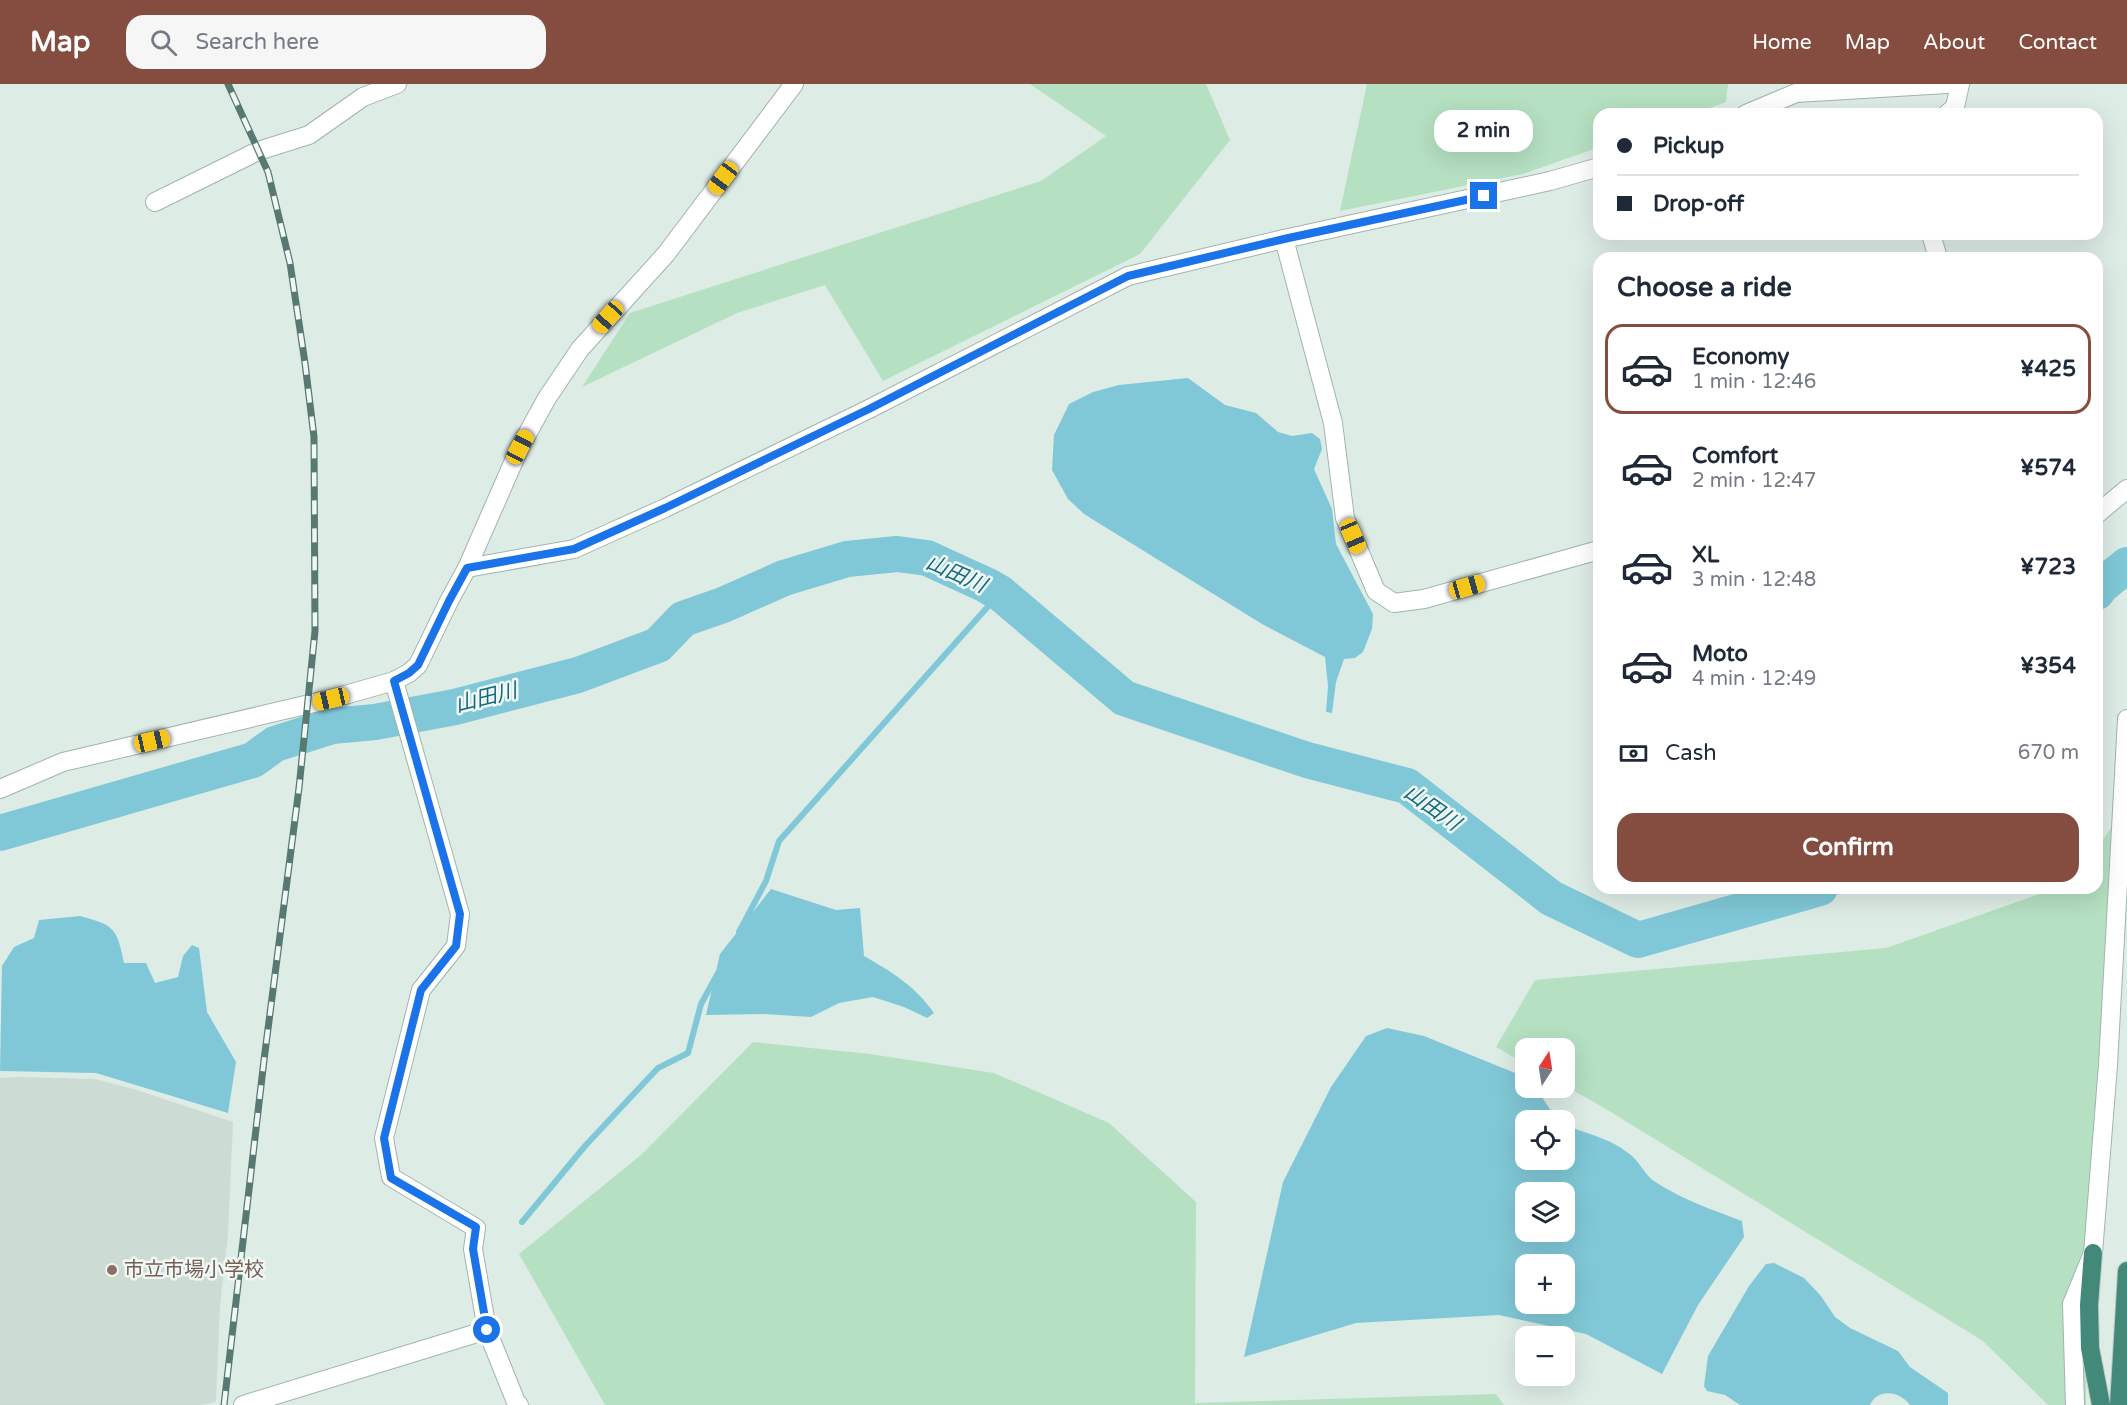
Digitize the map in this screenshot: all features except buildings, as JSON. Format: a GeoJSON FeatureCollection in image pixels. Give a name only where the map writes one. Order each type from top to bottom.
{"type":"FeatureCollection","features":[{"type":"Feature","properties":{"kind":"highway"},"geometry":{"type":"LineString","coordinates":[[2092,1253],[2088,1305],[2090,1348],[2101,1405]]}},
{"type":"Feature","properties":{"kind":"highway"},"geometry":{"type":"LineString","coordinates":[[2119,1405],[2127,1271]]}},
{"type":"Feature","properties":{"kind":"street"},"geometry":{"type":"LineString","coordinates":[[154,202],[258,151],[309,135],[363,97],[397,84]]}},
{"type":"Feature","properties":{"kind":"street"},"geometry":{"type":"LineString","coordinates":[[0,789],[63,762],[331,699],[394,681],[409,673],[418,665],[467,568],[520,447],[547,398],[579,349],[666,254],[794,84]]}},
{"type":"Feature","properties":{"kind":"street"},"geometry":{"type":"LineString","coordinates":[[1760,108],[1796,93],[1947,84]]}},
{"type":"Feature","properties":{"kind":"street"},"geometry":{"type":"LineString","coordinates":[[1954,108],[1960,84]]}},
{"type":"Feature","properties":{"kind":"street"},"geometry":{"type":"LineString","coordinates":[[467,568],[574,549],[676,503],[869,409],[1128,276],[1284,239],[1550,182],[1593,169]]}},
{"type":"Feature","properties":{"kind":"street"},"geometry":{"type":"LineString","coordinates":[[1284,239],[1333,423],[1345,518],[1376,591],[1394,603],[1424,599],[1593,552]]}},
{"type":"Feature","properties":{"kind":"street"},"geometry":{"type":"LineString","coordinates":[[2103,509],[2127,489]]}},
{"type":"Feature","properties":{"kind":"street"},"geometry":{"type":"LineString","coordinates":[[394,681],[460,914],[456,946],[421,990],[384,1138],[387,1162],[391,1178],[476,1227],[473,1249],[487,1330],[519,1405]]}},
{"type":"Feature","properties":{"kind":"street"},"geometry":{"type":"LineString","coordinates":[[2075,1405],[2072,1304],[2092,1253],[2108,1065],[2127,719]]}},
{"type":"Feature","properties":{"kind":"street"},"geometry":{"type":"LineString","coordinates":[[243,1405],[487,1330]]}},
{"type":"Feature","properties":{"kind":"shaded area","name":"市立市場小学校"},"geometry":{"type":"Polygon","coordinates":[[[0,1078],[95,1079],[137,1090],[233,1122],[228,1235],[220,1305],[216,1402],[201,1405],[0,1405],[0,1078]]]}},
{"type":"Feature","properties":{"kind":"green space"},"geometry":{"type":"Polygon","coordinates":[[[1030,84],[1206,84],[1230,140],[1140,254],[883,381],[825,285],[737,313],[582,387],[630,313],[1041,181],[1106,136],[1030,84]]]}},
{"type":"Feature","properties":{"kind":"green space"},"geometry":{"type":"Polygon","coordinates":[[[1367,84],[1728,84],[1726,102],[1710,108],[1593,108],[1593,149],[1523,174],[1340,211],[1367,84]]]}},
{"type":"Feature","properties":{"kind":"green space"},"geometry":{"type":"Polygon","coordinates":[[[2111,828],[2086,1320],[2086,1405],[2048,1405],[1983,1341],[1575,1092],[1575,1038],[1515,1038],[1515,1058],[1496,1047],[1535,980],[1886,948],[2040,894],[2103,894],[2103,839],[2111,828]]]}},
{"type":"Feature","properties":{"kind":"green space"},"geometry":{"type":"Polygon","coordinates":[[[753,1042],[870,1054],[994,1073],[1109,1123],[1196,1202],[1195,1403],[1496,1394],[1504,1405],[605,1405],[519,1254],[641,1155],[753,1042]]]}},
{"type":"Feature","properties":{"kind":"water"},"geometry":{"type":"Polygon","coordinates":[[[1188,378],[1225,405],[1256,413],[1278,432],[1292,436],[1312,433],[1320,439],[1322,449],[1314,469],[1332,509],[1336,544],[1373,614],[1372,629],[1363,652],[1355,658],[1344,659],[1336,682],[1332,713],[1326,712],[1328,686],[1325,657],[1262,624],[1084,514],[1068,499],[1052,470],[1054,435],[1069,404],[1093,392],[1119,385],[1188,378]]]}},
{"type":"Feature","properties":{"kind":"water"},"geometry":{"type":"Polygon","coordinates":[[[771,889],[836,910],[860,908],[864,956],[902,980],[927,1003],[934,1013],[927,1018],[904,1007],[873,997],[839,1003],[811,1017],[764,1014],[706,1015],[720,954],[771,889]]]}},
{"type":"Feature","properties":{"kind":"water"},"geometry":{"type":"Polygon","coordinates":[[[80,916],[100,922],[112,930],[119,942],[124,963],[146,963],[155,983],[178,977],[183,956],[192,945],[199,948],[207,1012],[236,1062],[228,1113],[96,1073],[0,1071],[2,966],[14,947],[34,938],[39,920],[80,916]]]}},
{"type":"Feature","properties":{"kind":"water"},"geometry":{"type":"Polygon","coordinates":[[[1387,1028],[1424,1036],[1515,1073],[1515,1098],[1543,1098],[1550,1110],[1515,1110],[1515,1170],[1575,1170],[1575,1129],[1625,1150],[1653,1180],[1677,1195],[1742,1221],[1744,1237],[1698,1305],[1662,1374],[1586,1334],[1575,1332],[1575,1326],[1549,1326],[1499,1315],[1356,1323],[1244,1357],[1283,1182],[1331,1087],[1366,1036],[1387,1028]]]}},
{"type":"Feature","properties":{"kind":"water"},"geometry":{"type":"Polygon","coordinates":[[[1774,1263],[1804,1278],[1821,1296],[1835,1317],[1850,1328],[1898,1351],[1910,1367],[1948,1393],[1948,1405],[1910,1405],[1901,1397],[1890,1393],[1878,1396],[1870,1405],[1740,1405],[1725,1395],[1707,1391],[1704,1386],[1708,1356],[1749,1286],[1766,1264],[1774,1263]]]}},
{"type":"Feature","properties":{"kind":"waterway","name":"山田川"},"geometry":{"type":"LineString","coordinates":[[0,833],[253,760],[275,744],[332,726],[375,722],[455,707],[578,675],[658,645],[683,619],[723,605],[784,578],[847,559],[897,554],[927,558],[1000,593],[1124,698],[1307,760],[1407,786],[1551,898],[1638,940],[1799,894]]}},
{"type":"Feature","properties":{"kind":"waterway","name":"山田川"},"geometry":{"type":"LineString","coordinates":[[2103,585],[2127,565]]}},
{"type":"Feature","properties":{"kind":"waterway"},"geometry":{"type":"LineString","coordinates":[[739,932],[766,881],[779,841],[1000,593]]}},
{"type":"Feature","properties":{"kind":"waterway"},"geometry":{"type":"LineString","coordinates":[[522,1222],[585,1146],[658,1068],[688,1053],[701,1004],[718,973]]}},
{"type":"Feature","properties":{"kind":"railway"},"geometry":{"type":"LineString","coordinates":[[224,1405],[264,1060],[299,788],[315,631],[314,437],[290,263],[268,172],[228,84]]}},
{"type":"Feature","properties":{"kind":"place","name":"市立市場小学校"},"geometry":{"type":"Point","coordinates":[112,1270]}},
{"type":"Feature","properties":{"kind":"route"},"geometry":{"type":"LineString","coordinates":[[487,1330],[473,1249],[476,1227],[391,1178],[384,1138],[421,990],[456,946],[460,914],[394,681],[418,665],[467,568],[574,549],[665,508],[869,409],[1128,276],[1284,239],[1484,196]]}}]}
